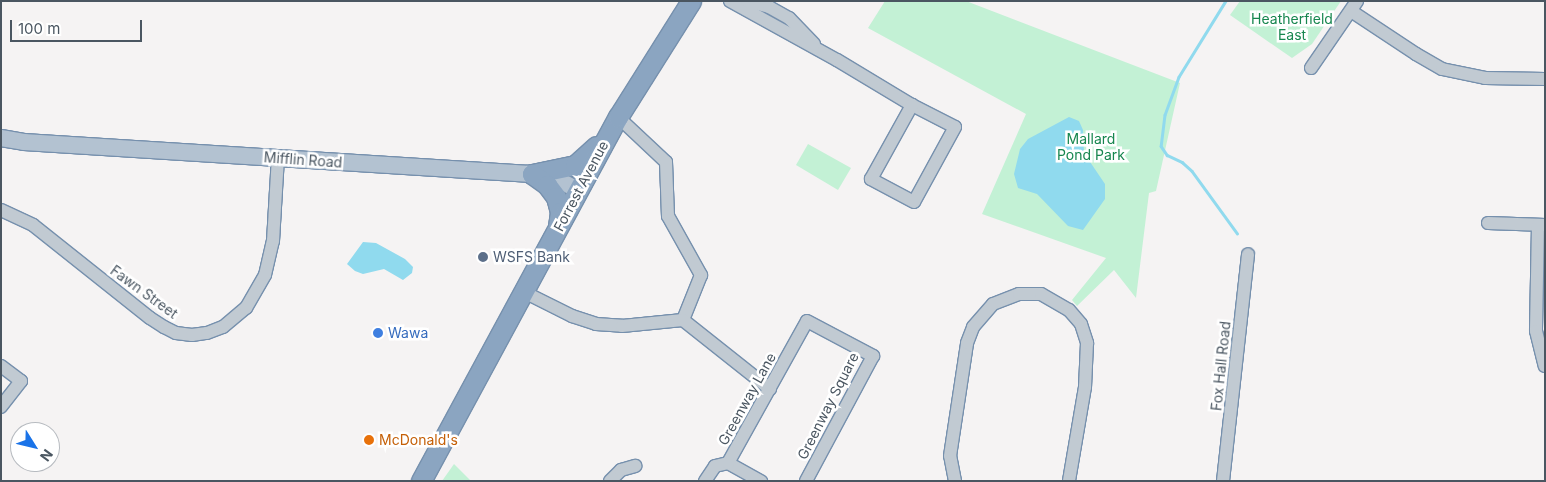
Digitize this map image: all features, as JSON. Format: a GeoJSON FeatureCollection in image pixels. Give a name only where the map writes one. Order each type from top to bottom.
{"type":"FeatureCollection","features":[{"type":"Feature","properties":{"kind":"highway","name":"Forrest Avenue"},"geometry":{"type":"LineString","coordinates":[[421,481],[613,124],[691,1]]}},
{"type":"Feature","properties":{"kind":"highway"},"geometry":{"type":"LineString","coordinates":[[532,174],[575,165],[613,124]]}},
{"type":"Feature","properties":{"kind":"highway"},"geometry":{"type":"LineString","coordinates":[[532,174],[546,185],[556,197],[560,212],[557,230]]}},
{"type":"Feature","properties":{"kind":"main road","name":"Mifflin Road"},"geometry":{"type":"LineString","coordinates":[[1,138],[24,142],[532,174],[557,179],[578,190]]}},
{"type":"Feature","properties":{"kind":"main road","name":"Mifflin Road"},"geometry":{"type":"LineString","coordinates":[[1,144],[24,142]]}},
{"type":"Feature","properties":{"kind":"street"},"geometry":{"type":"LineString","coordinates":[[730,1],[912,105],[955,127],[914,202],[871,179],[912,105]]}},
{"type":"Feature","properties":{"kind":"street"},"geometry":{"type":"LineString","coordinates":[[747,1],[768,7],[789,18],[808,36],[816,49]]}},
{"type":"Feature","properties":{"kind":"street"},"geometry":{"type":"LineString","coordinates":[[1311,68],[1354,6],[1416,54],[1442,69],[1485,78],[1545,79]]}},
{"type":"Feature","properties":{"kind":"street"},"geometry":{"type":"LineString","coordinates":[[613,124],[666,162],[668,216],[701,275],[683,320]]}},
{"type":"Feature","properties":{"kind":"street","name":"Fawn Street"},"geometry":{"type":"LineString","coordinates":[[1,210],[33,225],[164,327],[184,334],[207,333],[223,327],[241,313],[265,275],[273,241],[278,158]]}},
{"type":"Feature","properties":{"kind":"street"},"geometry":{"type":"LineString","coordinates":[[1488,223],[1542,225],[1536,331],[1545,366]]}},
{"type":"Feature","properties":{"kind":"street","name":"Fox Hall Road"},"geometry":{"type":"LineString","coordinates":[[1223,481],[1248,254]]}},
{"type":"Feature","properties":{"kind":"street"},"geometry":{"type":"LineString","coordinates":[[524,292],[572,316],[596,324],[622,326],[683,320],[770,389]]}},
{"type":"Feature","properties":{"kind":"street"},"geometry":{"type":"LineString","coordinates":[[956,481],[950,456],[967,343],[973,327],[993,304],[1019,294],[1041,294],[1069,310],[1081,324],[1087,343],[1085,387],[1069,481]]}},
{"type":"Feature","properties":{"kind":"street","name":"Greenway Lane"},"geometry":{"type":"LineString","coordinates":[[705,481],[715,466],[728,463],[807,321]]}},
{"type":"Feature","properties":{"kind":"street","name":"Greenway Square"},"geometry":{"type":"LineString","coordinates":[[806,481],[873,356],[807,321]]}},
{"type":"Feature","properties":{"kind":"street"},"geometry":{"type":"LineString","coordinates":[[1,366],[21,381],[1,407]]}},
{"type":"Feature","properties":{"kind":"street"},"geometry":{"type":"LineString","coordinates":[[728,463],[761,481]]}},
{"type":"Feature","properties":{"kind":"street"},"geometry":{"type":"LineString","coordinates":[[610,481],[621,470],[635,466]]}},
{"type":"Feature","properties":{"kind":"green space","name":"Mallard Pond Park"},"geometry":{"type":"Polygon","coordinates":[[[885,1],[966,1],[1180,83],[1156,191],[1149,193],[1136,298],[1114,270],[1077,306],[1072,300],[1106,258],[982,214],[1026,114],[868,28],[885,1]]]}},
{"type":"Feature","properties":{"kind":"green space","name":"Heatherfield East"},"geometry":{"type":"Polygon","coordinates":[[[1240,1],[1341,1],[1312,44],[1292,58],[1230,15],[1240,1]]]}},
{"type":"Feature","properties":{"kind":"green space"},"geometry":{"type":"Polygon","coordinates":[[[808,144],[851,168],[838,190],[796,165],[808,144]]]}},
{"type":"Feature","properties":{"kind":"green space"},"geometry":{"type":"Polygon","coordinates":[[[454,464],[471,481],[442,481],[454,464]]]}},
{"type":"Feature","properties":{"kind":"water"},"geometry":{"type":"Polygon","coordinates":[[[1069,117],[1079,121],[1083,130],[1084,153],[1105,184],[1105,199],[1083,230],[1068,226],[1037,194],[1018,188],[1014,174],[1020,149],[1028,139],[1069,117]]]}},
{"type":"Feature","properties":{"kind":"water"},"geometry":{"type":"Polygon","coordinates":[[[363,242],[376,243],[405,259],[413,267],[412,273],[403,280],[384,269],[363,274],[355,271],[347,264],[363,242]]]}},
{"type":"Feature","properties":{"kind":"waterway"},"geometry":{"type":"LineString","coordinates":[[1226,1],[1179,77],[1165,115],[1161,146],[1167,155],[1182,162],[1192,171],[1237,233]]}},
{"type":"Feature","properties":{"kind":"place","name":"WSFS Bank"},"geometry":{"type":"Point","coordinates":[483,257]}},
{"type":"Feature","properties":{"kind":"place","name":"Wawa"},"geometry":{"type":"Point","coordinates":[378,333]}},
{"type":"Feature","properties":{"kind":"place","name":"McDonald's"},"geometry":{"type":"Point","coordinates":[369,440]}}]}
